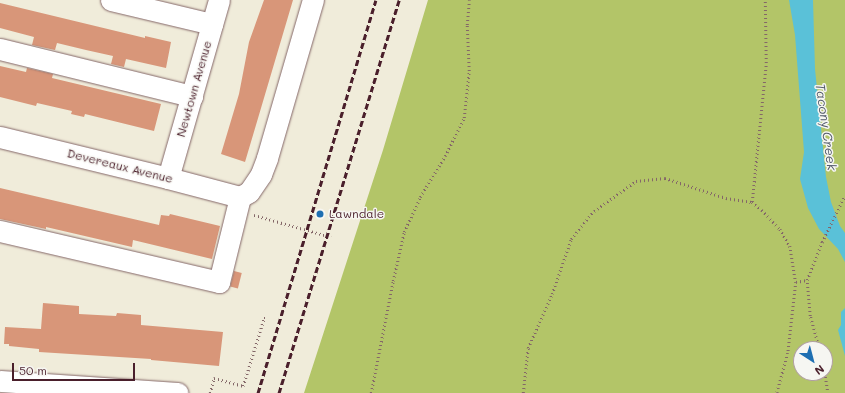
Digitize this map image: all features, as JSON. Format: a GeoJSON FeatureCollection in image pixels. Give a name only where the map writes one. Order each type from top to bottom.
{"type":"FeatureCollection","features":[{"type":"Feature","properties":{"kind":"street"},"geometry":{"type":"LineString","coordinates":[[111,0],[212,24]]}},
{"type":"Feature","properties":{"kind":"street","name":"Newtown Avenue"},"geometry":{"type":"LineString","coordinates":[[168,178],[219,0]]}},
{"type":"Feature","properties":{"kind":"street"},"geometry":{"type":"LineString","coordinates":[[0,231],[219,282],[240,197],[249,192],[261,174],[267,158],[313,0]]}},
{"type":"Feature","properties":{"kind":"street"},"geometry":{"type":"LineString","coordinates":[[0,49],[192,96]]}},
{"type":"Feature","properties":{"kind":"street","name":"Devereaux Avenue"},"geometry":{"type":"LineString","coordinates":[[0,137],[240,197]]}},
{"type":"Feature","properties":{"kind":"street"},"geometry":{"type":"LineString","coordinates":[[0,382],[178,393]]}},
{"type":"Feature","properties":{"kind":"path"},"geometry":{"type":"LineString","coordinates":[[371,393],[404,232],[420,197],[446,156],[464,118],[469,71],[467,26],[469,0]]}},
{"type":"Feature","properties":{"kind":"path"},"geometry":{"type":"LineString","coordinates":[[752,202],[766,63],[764,0]]}},
{"type":"Feature","properties":{"kind":"path"},"geometry":{"type":"LineString","coordinates":[[523,393],[528,348],[552,294],[572,239],[594,211],[636,180],[665,178],[726,198],[752,202],[780,228],[790,246],[796,282],[788,353],[777,393]]}},
{"type":"Feature","properties":{"kind":"path"},"geometry":{"type":"LineString","coordinates":[[817,341],[810,316],[807,280],[822,242],[845,194]]}},
{"type":"Feature","properties":{"kind":"path"},"geometry":{"type":"LineString","coordinates":[[235,218],[250,221],[253,214],[331,237]]}},
{"type":"Feature","properties":{"kind":"path"},"geometry":{"type":"LineString","coordinates":[[796,282],[807,280]]}},
{"type":"Feature","properties":{"kind":"path"},"geometry":{"type":"LineString","coordinates":[[210,393],[214,378],[243,386],[264,318],[267,318]]}},
{"type":"Feature","properties":{"kind":"path"},"geometry":{"type":"LineString","coordinates":[[826,381],[828,393]]}},
{"type":"Feature","properties":{"kind":"green space"},"geometry":{"type":"Polygon","coordinates":[[[428,0],[845,0],[845,393],[304,393],[383,150],[428,0]]]}},
{"type":"Feature","properties":{"kind":"water"},"geometry":{"type":"Polygon","coordinates":[[[789,0],[813,0],[815,69],[826,177],[831,202],[840,226],[845,233],[845,262],[838,249],[819,229],[808,208],[800,179],[804,152],[795,35],[789,0]]]}},
{"type":"Feature","properties":{"kind":"water"},"geometry":{"type":"Polygon","coordinates":[[[845,308],[845,356],[838,330],[841,325],[841,312],[845,308]]]}},
{"type":"Feature","properties":{"kind":"building"},"geometry":{"type":"Polygon","coordinates":[[[264,0],[293,0],[245,162],[221,154],[239,94],[249,42],[264,0]]]}},
{"type":"Feature","properties":{"kind":"building"},"geometry":{"type":"Polygon","coordinates":[[[0,3],[145,38],[145,36],[171,42],[166,68],[126,59],[124,67],[111,64],[113,56],[57,43],[55,50],[32,45],[34,37],[0,28],[0,3]]]}},
{"type":"Feature","properties":{"kind":"building"},"geometry":{"type":"Polygon","coordinates":[[[0,66],[26,72],[27,68],[53,74],[52,78],[161,104],[154,131],[85,114],[84,117],[71,114],[72,111],[37,103],[36,106],[0,97],[0,66]]]}},
{"type":"Feature","properties":{"kind":"building"},"geometry":{"type":"Polygon","coordinates":[[[0,188],[159,225],[161,215],[169,216],[170,214],[220,226],[212,259],[133,240],[132,247],[46,227],[46,229],[0,219],[0,188]]]}},
{"type":"Feature","properties":{"kind":"building"},"geometry":{"type":"Polygon","coordinates":[[[234,271],[242,273],[238,288],[230,287],[234,271]]]}},
{"type":"Feature","properties":{"kind":"building"},"geometry":{"type":"Polygon","coordinates":[[[43,303],[79,306],[79,314],[116,316],[117,313],[141,315],[141,325],[223,332],[219,366],[151,359],[39,352],[39,349],[9,346],[9,344],[4,344],[5,327],[41,329],[43,303]]]}},
{"type":"Feature","properties":{"kind":"railway"},"geometry":{"type":"LineString","coordinates":[[258,393],[376,0]]}},
{"type":"Feature","properties":{"kind":"railway"},"geometry":{"type":"LineString","coordinates":[[279,393],[399,0]]}},
{"type":"Feature","properties":{"kind":"place","name":"Lawndale"},"geometry":{"type":"Point","coordinates":[320,214]}},
{"type":"Feature","properties":{"kind":"water label","name":"Tacony Creek"},"geometry":{"type":"Point","coordinates":[826,127]}}]}
